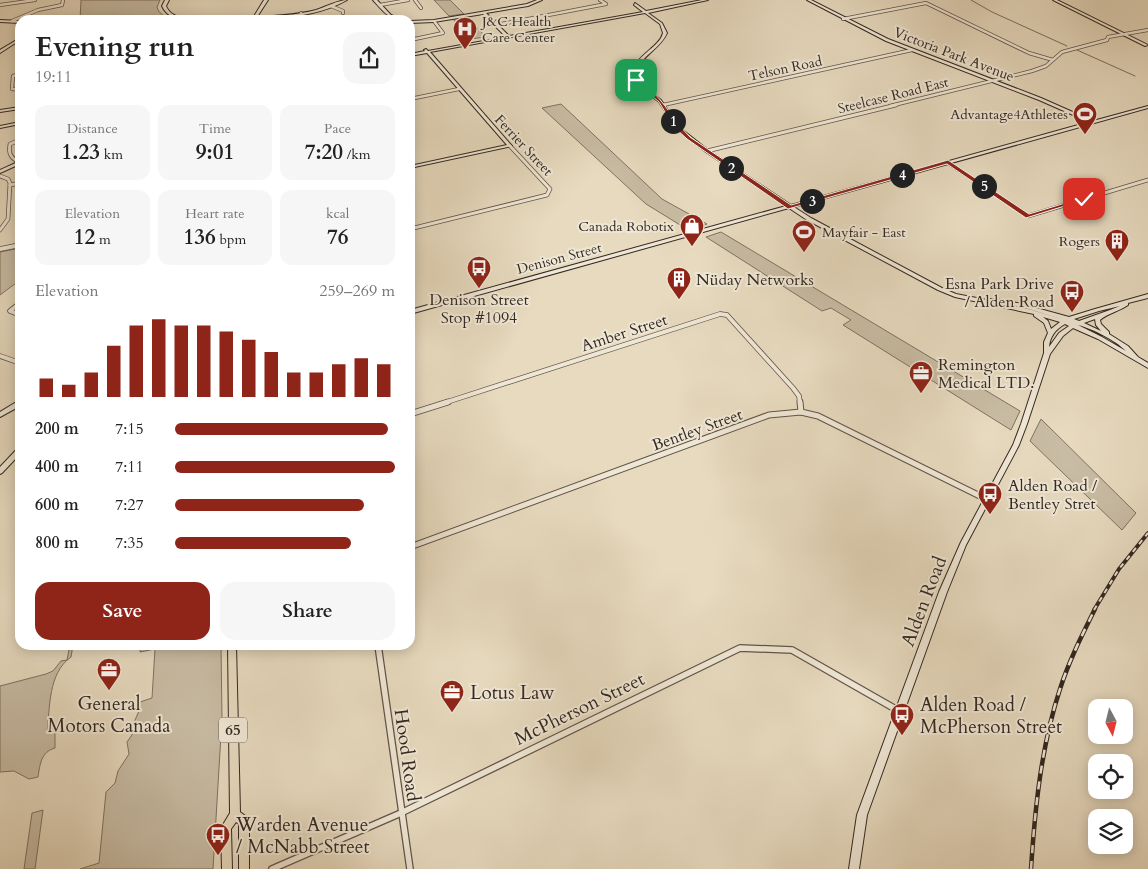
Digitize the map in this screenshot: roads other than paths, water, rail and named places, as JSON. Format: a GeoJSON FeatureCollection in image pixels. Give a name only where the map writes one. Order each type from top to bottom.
{"type":"FeatureCollection","features":[{"type":"Feature","properties":{"kind":"main road"},"geometry":{"type":"LineString","coordinates":[[1102,316],[1118,310],[1127,304]]}},
{"type":"Feature","properties":{"kind":"main road"},"geometry":{"type":"LineString","coordinates":[[0,415],[15,406]]}},
{"type":"Feature","properties":{"kind":"main road","name":"65"},"geometry":{"type":"LineString","coordinates":[[227,869],[226,828],[235,814],[232,650]]}},
{"type":"Feature","properties":{"kind":"main road","name":"65"},"geometry":{"type":"LineString","coordinates":[[235,814],[244,822],[244,869]]}},
{"type":"Feature","properties":{"kind":"street"},"geometry":{"type":"LineString","coordinates":[[0,5],[35,0]]}},
{"type":"Feature","properties":{"kind":"street"},"geometry":{"type":"LineString","coordinates":[[26,15],[38,10],[62,5],[63,0]]}},
{"type":"Feature","properties":{"kind":"street"},"geometry":{"type":"LineString","coordinates":[[167,0],[164,6],[167,13],[170,15]]}},
{"type":"Feature","properties":{"kind":"street"},"geometry":{"type":"LineString","coordinates":[[257,15],[266,0]]}},
{"type":"Feature","properties":{"kind":"street"},"geometry":{"type":"LineString","coordinates":[[285,15],[332,6],[345,0]]}},
{"type":"Feature","properties":{"kind":"street"},"geometry":{"type":"LineString","coordinates":[[375,0],[389,15]]}},
{"type":"Feature","properties":{"kind":"street"},"geometry":{"type":"LineString","coordinates":[[380,5],[408,0]]}},
{"type":"Feature","properties":{"kind":"street"},"geometry":{"type":"LineString","coordinates":[[415,0],[421,8]]}},
{"type":"Feature","properties":{"kind":"street"},"geometry":{"type":"LineString","coordinates":[[415,22],[434,21],[528,5],[540,0]]}},
{"type":"Feature","properties":{"kind":"street"},"geometry":{"type":"LineString","coordinates":[[496,25],[605,5],[600,0]]}},
{"type":"Feature","properties":{"kind":"street"},"geometry":{"type":"LineString","coordinates":[[631,0],[664,27],[665,36],[662,42],[639,62],[636,69],[638,76],[645,87],[663,105],[678,128],[706,151],[790,207],[940,290],[1068,321]]}},
{"type":"Feature","properties":{"kind":"street"},"geometry":{"type":"LineString","coordinates":[[415,52],[706,0]]}},
{"type":"Feature","properties":{"kind":"street","name":"Victoria Park Avenue"},"geometry":{"type":"LineString","coordinates":[[809,0],[878,37],[1040,99],[1085,120],[1094,122]]}},
{"type":"Feature","properties":{"kind":"street"},"geometry":{"type":"LineString","coordinates":[[1055,0],[1147,46]]}},
{"type":"Feature","properties":{"kind":"street"},"geometry":{"type":"LineString","coordinates":[[843,19],[926,3],[1029,53],[1053,60]]}},
{"type":"Feature","properties":{"kind":"street"},"geometry":{"type":"LineString","coordinates":[[332,6],[343,10],[343,13]]}},
{"type":"Feature","properties":{"kind":"street"},"geometry":{"type":"LineString","coordinates":[[483,12],[507,36]]}},
{"type":"Feature","properties":{"kind":"street"},"geometry":{"type":"LineString","coordinates":[[0,21],[15,21]]}},
{"type":"Feature","properties":{"kind":"street"},"geometry":{"type":"LineString","coordinates":[[415,39],[443,33],[434,21]]}},
{"type":"Feature","properties":{"kind":"street","name":"Steelcase Road East"},"geometry":{"type":"LineString","coordinates":[[706,151],[1041,69],[1068,49],[1148,30]]}},
{"type":"Feature","properties":{"kind":"street"},"geometry":{"type":"LineString","coordinates":[[0,52],[15,42]]}},
{"type":"Feature","properties":{"kind":"street","name":"Ferrier Street"},"geometry":{"type":"LineString","coordinates":[[415,228],[547,195],[550,189],[426,50]]}},
{"type":"Feature","properties":{"kind":"street","name":"Telson Road"},"geometry":{"type":"LineString","coordinates":[[663,105],[912,50]]}},
{"type":"Feature","properties":{"kind":"street"},"geometry":{"type":"LineString","coordinates":[[15,75],[12,76],[12,89],[15,89]]}},
{"type":"Feature","properties":{"kind":"street"},"geometry":{"type":"LineString","coordinates":[[415,98],[459,89]]}},
{"type":"Feature","properties":{"kind":"street","name":"Denison Street"},"geometry":{"type":"LineString","coordinates":[[415,311],[1148,107]]}},
{"type":"Feature","properties":{"kind":"street"},"geometry":{"type":"LineString","coordinates":[[0,111],[15,109]]}},
{"type":"Feature","properties":{"kind":"street"},"geometry":{"type":"LineString","coordinates":[[0,127],[15,124]]}},
{"type":"Feature","properties":{"kind":"street"},"geometry":{"type":"LineString","coordinates":[[15,142],[10,144],[8,155],[15,160]]}},
{"type":"Feature","properties":{"kind":"street"},"geometry":{"type":"LineString","coordinates":[[415,166],[510,146]]}},
{"type":"Feature","properties":{"kind":"street"},"geometry":{"type":"LineString","coordinates":[[948,162],[1028,216],[1148,180]]}},
{"type":"Feature","properties":{"kind":"street"},"geometry":{"type":"LineString","coordinates":[[0,172],[15,164]]}},
{"type":"Feature","properties":{"kind":"street"},"geometry":{"type":"LineString","coordinates":[[0,176],[8,179],[10,185],[8,219],[0,230]]}},
{"type":"Feature","properties":{"kind":"street"},"geometry":{"type":"LineString","coordinates":[[10,185],[15,184]]}},
{"type":"Feature","properties":{"kind":"street"},"geometry":{"type":"LineString","coordinates":[[0,249],[15,246]]}},
{"type":"Feature","properties":{"kind":"street"},"geometry":{"type":"LineString","coordinates":[[1028,311],[1046,322],[1050,332],[1068,321],[1112,305],[1127,304],[1148,296]]}},
{"type":"Feature","properties":{"kind":"street"},"geometry":{"type":"LineString","coordinates":[[988,301],[998,300],[1026,306],[1068,321],[1127,354],[1133,354]]}},
{"type":"Feature","properties":{"kind":"street","name":"Amber Street"},"geometry":{"type":"LineString","coordinates":[[415,412],[720,314],[727,315],[793,388],[799,396],[801,412]]}},
{"type":"Feature","properties":{"kind":"street"},"geometry":{"type":"LineString","coordinates":[[1077,325],[1102,316]]}},
{"type":"Feature","properties":{"kind":"street"},"geometry":{"type":"LineString","coordinates":[[1102,316],[1097,320],[1099,325],[1148,366]]}},
{"type":"Feature","properties":{"kind":"street","name":"Alden Road"},"geometry":{"type":"LineString","coordinates":[[1047,353],[1055,346],[1059,337],[1067,329],[1077,325]]}},
{"type":"Feature","properties":{"kind":"street","name":"Alden Road"},"geometry":{"type":"LineString","coordinates":[[854,869],[862,815],[899,711],[963,544],[1019,438],[1047,353],[1046,344],[1050,332]]}},
{"type":"Feature","properties":{"kind":"street"},"geometry":{"type":"LineString","coordinates":[[0,356],[15,360]]}},
{"type":"Feature","properties":{"kind":"street","name":"Bentley Street"},"geometry":{"type":"LineString","coordinates":[[415,545],[769,416],[801,412],[818,416],[986,499]]}},
{"type":"Feature","properties":{"kind":"street"},"geometry":{"type":"LineString","coordinates":[[0,471],[15,455]]}},
{"type":"Feature","properties":{"kind":"street","name":"McPherson Street"},"geometry":{"type":"LineString","coordinates":[[272,869],[401,813],[740,648],[792,650],[899,711]]}},
{"type":"Feature","properties":{"kind":"street","name":"Hood Road"},"geometry":{"type":"LineString","coordinates":[[379,650],[410,869]]}},
{"type":"Feature","properties":{"kind":"waterway"},"geometry":{"type":"LineString","coordinates":[[971,0],[992,12],[1067,46]]}},
{"type":"Feature","properties":{"kind":"waterway"},"geometry":{"type":"LineString","coordinates":[[1077,50],[1135,76]]}},
{"type":"Feature","properties":{"kind":"railway"},"geometry":{"type":"LineString","coordinates":[[1094,610],[1119,569],[1148,533]]}},
{"type":"Feature","properties":{"kind":"railway"},"geometry":{"type":"LineString","coordinates":[[1031,869],[1040,778],[1053,711],[1067,668],[1095,609]]}},
{"type":"Feature","properties":{"kind":"place","name":"J&C Health Care Center"},"geometry":{"type":"Point","coordinates":[465,50]}},
{"type":"Feature","properties":{"kind":"place","name":"Advantage4Athletes"},"geometry":{"type":"Point","coordinates":[1085,135]}},
{"type":"Feature","properties":{"kind":"place","name":"Canada Robotix"},"geometry":{"type":"Point","coordinates":[692,247]}},
{"type":"Feature","properties":{"kind":"place","name":"Mayfair - East"},"geometry":{"type":"Point","coordinates":[804,253]}},
{"type":"Feature","properties":{"kind":"place","name":"Rogers"},"geometry":{"type":"Point","coordinates":[1117,262]}},
{"type":"Feature","properties":{"kind":"place","name":"Denison Street Stop #1094"},"geometry":{"type":"Point","coordinates":[479,289]}},
{"type":"Feature","properties":{"kind":"place","name":"Nüday Networks"},"geometry":{"type":"Point","coordinates":[679,300]}},
{"type":"Feature","properties":{"kind":"place","name":"Esna Park Drive / Alden Road"},"geometry":{"type":"Point","coordinates":[1072,313]}},
{"type":"Feature","properties":{"kind":"place","name":"Remington Medical LTD."},"geometry":{"type":"Point","coordinates":[921,394]}},
{"type":"Feature","properties":{"kind":"place","name":"Alden Road / Bentley Stret"},"geometry":{"type":"Point","coordinates":[990,515]}},
{"type":"Feature","properties":{"kind":"place","name":"General Motors Canada"},"geometry":{"type":"Point","coordinates":[109,691]}},
{"type":"Feature","properties":{"kind":"place","name":"Lotus Law"},"geometry":{"type":"Point","coordinates":[452,713]}},
{"type":"Feature","properties":{"kind":"place","name":"Alden Road / McPherson Street"},"geometry":{"type":"Point","coordinates":[902,736]}},
{"type":"Feature","properties":{"kind":"place","name":"Warden Avenue / McNabb Street"},"geometry":{"type":"Point","coordinates":[218,856]}}]}
